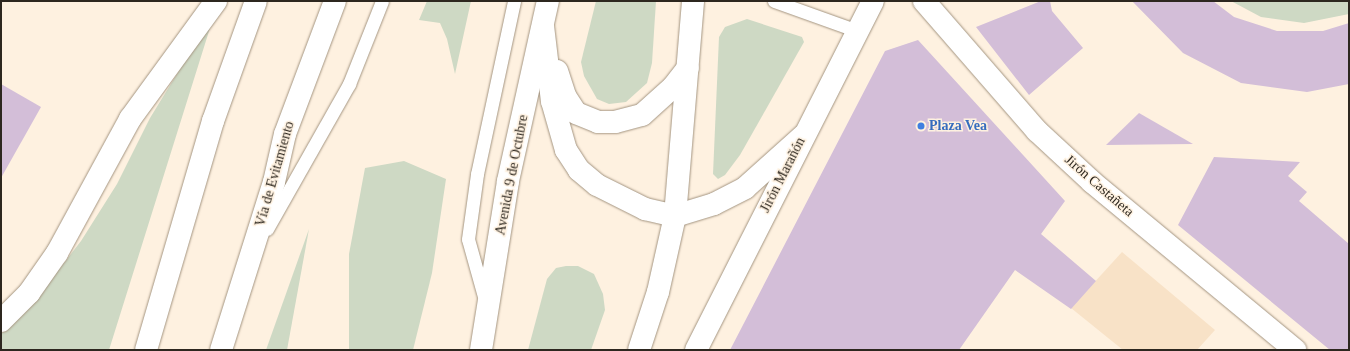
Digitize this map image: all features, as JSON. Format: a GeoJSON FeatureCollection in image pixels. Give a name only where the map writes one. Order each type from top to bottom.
{"type":"FeatureCollection","features":[{"type":"Feature","properties":{"kind":"main road"},"geometry":{"type":"LineString","coordinates":[[1,321],[29,293],[57,252],[130,118],[216,1]]}},
{"type":"Feature","properties":{"kind":"main road","name":"Vía de Evitamiento"},"geometry":{"type":"LineString","coordinates":[[221,350],[249,262],[285,134],[335,1]]}},
{"type":"Feature","properties":{"kind":"main road","name":"Avenida 9 de Octubre"},"geometry":{"type":"LineString","coordinates":[[481,350],[508,181],[548,1]]}},
{"type":"Feature","properties":{"kind":"main road"},"geometry":{"type":"LineString","coordinates":[[639,350],[658,292],[675,216],[693,1]]}},
{"type":"Feature","properties":{"kind":"main road","name":"Jirón Marañón"},"geometry":{"type":"LineString","coordinates":[[696,350],[873,1]]}},
{"type":"Feature","properties":{"kind":"main road","name":"Jirón Castañeta"},"geometry":{"type":"LineString","coordinates":[[924,1],[1037,131],[1092,182],[1294,350]]}},
{"type":"Feature","properties":{"kind":"main road"},"geometry":{"type":"LineString","coordinates":[[146,350],[213,121],[252,5]]}},
{"type":"Feature","properties":{"kind":"main road"},"geometry":{"type":"LineString","coordinates":[[543,26],[565,96],[576,113],[598,122],[615,122],[642,115],[673,87],[688,68]]}},
{"type":"Feature","properties":{"kind":"main road"},"geometry":{"type":"LineString","coordinates":[[543,26],[558,127],[566,150],[579,170],[613,195],[645,209],[675,216],[714,204],[745,188],[804,135]]}},
{"type":"Feature","properties":{"kind":"lane"},"geometry":{"type":"LineString","coordinates":[[249,262],[349,84],[382,1]]}},
{"type":"Feature","properties":{"kind":"lane"},"geometry":{"type":"LineString","coordinates":[[488,311],[468,239],[477,174],[514,1]]}},
{"type":"Feature","properties":{"kind":"lane"},"geometry":{"type":"LineString","coordinates":[[774,1],[858,31]]}},
{"type":"Feature","properties":{"kind":"shaded area"},"geometry":{"type":"Polygon","coordinates":[[[1122,252],[1215,330],[1197,350],[1123,350],[1071,308],[1122,252]]]}},
{"type":"Feature","properties":{"kind":"green space"},"geometry":{"type":"Polygon","coordinates":[[[427,1],[471,1],[455,74],[447,39],[440,23],[419,20],[427,1]]]}},
{"type":"Feature","properties":{"kind":"green space"},"geometry":{"type":"Polygon","coordinates":[[[596,1],[656,1],[652,63],[647,83],[626,102],[609,104],[597,99],[584,76],[581,62],[596,1]]]}},
{"type":"Feature","properties":{"kind":"green space"},"geometry":{"type":"Polygon","coordinates":[[[1231,1],[1349,1],[1349,14],[1304,23],[1261,17],[1231,1]]]}},
{"type":"Feature","properties":{"kind":"green space"},"geometry":{"type":"Polygon","coordinates":[[[215,12],[109,350],[1,350],[1,334],[36,299],[81,241],[117,184],[150,118],[215,12]]]}},
{"type":"Feature","properties":{"kind":"green space"},"geometry":{"type":"Polygon","coordinates":[[[747,19],[802,37],[804,42],[740,155],[725,175],[718,179],[713,174],[719,37],[725,27],[747,19]]]}},
{"type":"Feature","properties":{"kind":"green space"},"geometry":{"type":"Polygon","coordinates":[[[404,161],[446,179],[432,273],[413,350],[349,350],[349,254],[365,168],[404,161]]]}},
{"type":"Feature","properties":{"kind":"green space"},"geometry":{"type":"Polygon","coordinates":[[[309,229],[287,350],[266,350],[309,229]]]}},
{"type":"Feature","properties":{"kind":"green space"},"geometry":{"type":"Polygon","coordinates":[[[578,266],[594,274],[603,294],[605,310],[591,350],[528,350],[547,279],[556,268],[578,266]]]}},
{"type":"Feature","properties":{"kind":"building"},"geometry":{"type":"Polygon","coordinates":[[[1041,1],[1050,1],[1052,11],[1083,48],[1029,95],[976,27],[1041,1]]]}},
{"type":"Feature","properties":{"kind":"building"},"geometry":{"type":"Polygon","coordinates":[[[1132,1],[1213,1],[1234,17],[1277,31],[1323,31],[1349,23],[1349,84],[1307,92],[1241,83],[1183,53],[1132,1]]]}},
{"type":"Feature","properties":{"kind":"building","name":"Plaza Vea"},"geometry":{"type":"Polygon","coordinates":[[[918,40],[1065,201],[1041,234],[1096,281],[1071,309],[1015,270],[959,350],[730,350],[885,51],[918,40]]]}},
{"type":"Feature","properties":{"kind":"building"},"geometry":{"type":"Polygon","coordinates":[[[1,84],[41,107],[1,178],[1,84]]]}},
{"type":"Feature","properties":{"kind":"building"},"geometry":{"type":"Polygon","coordinates":[[[1139,113],[1193,144],[1106,145],[1139,113]]]}},
{"type":"Feature","properties":{"kind":"building"},"geometry":{"type":"Polygon","coordinates":[[[1214,157],[1300,162],[1288,176],[1307,192],[1299,201],[1349,244],[1349,350],[1330,350],[1178,225],[1214,157]]]}},
{"type":"Feature","properties":{"kind":"place","name":"Plaza Vea"},"geometry":{"type":"Point","coordinates":[921,126]}}]}
